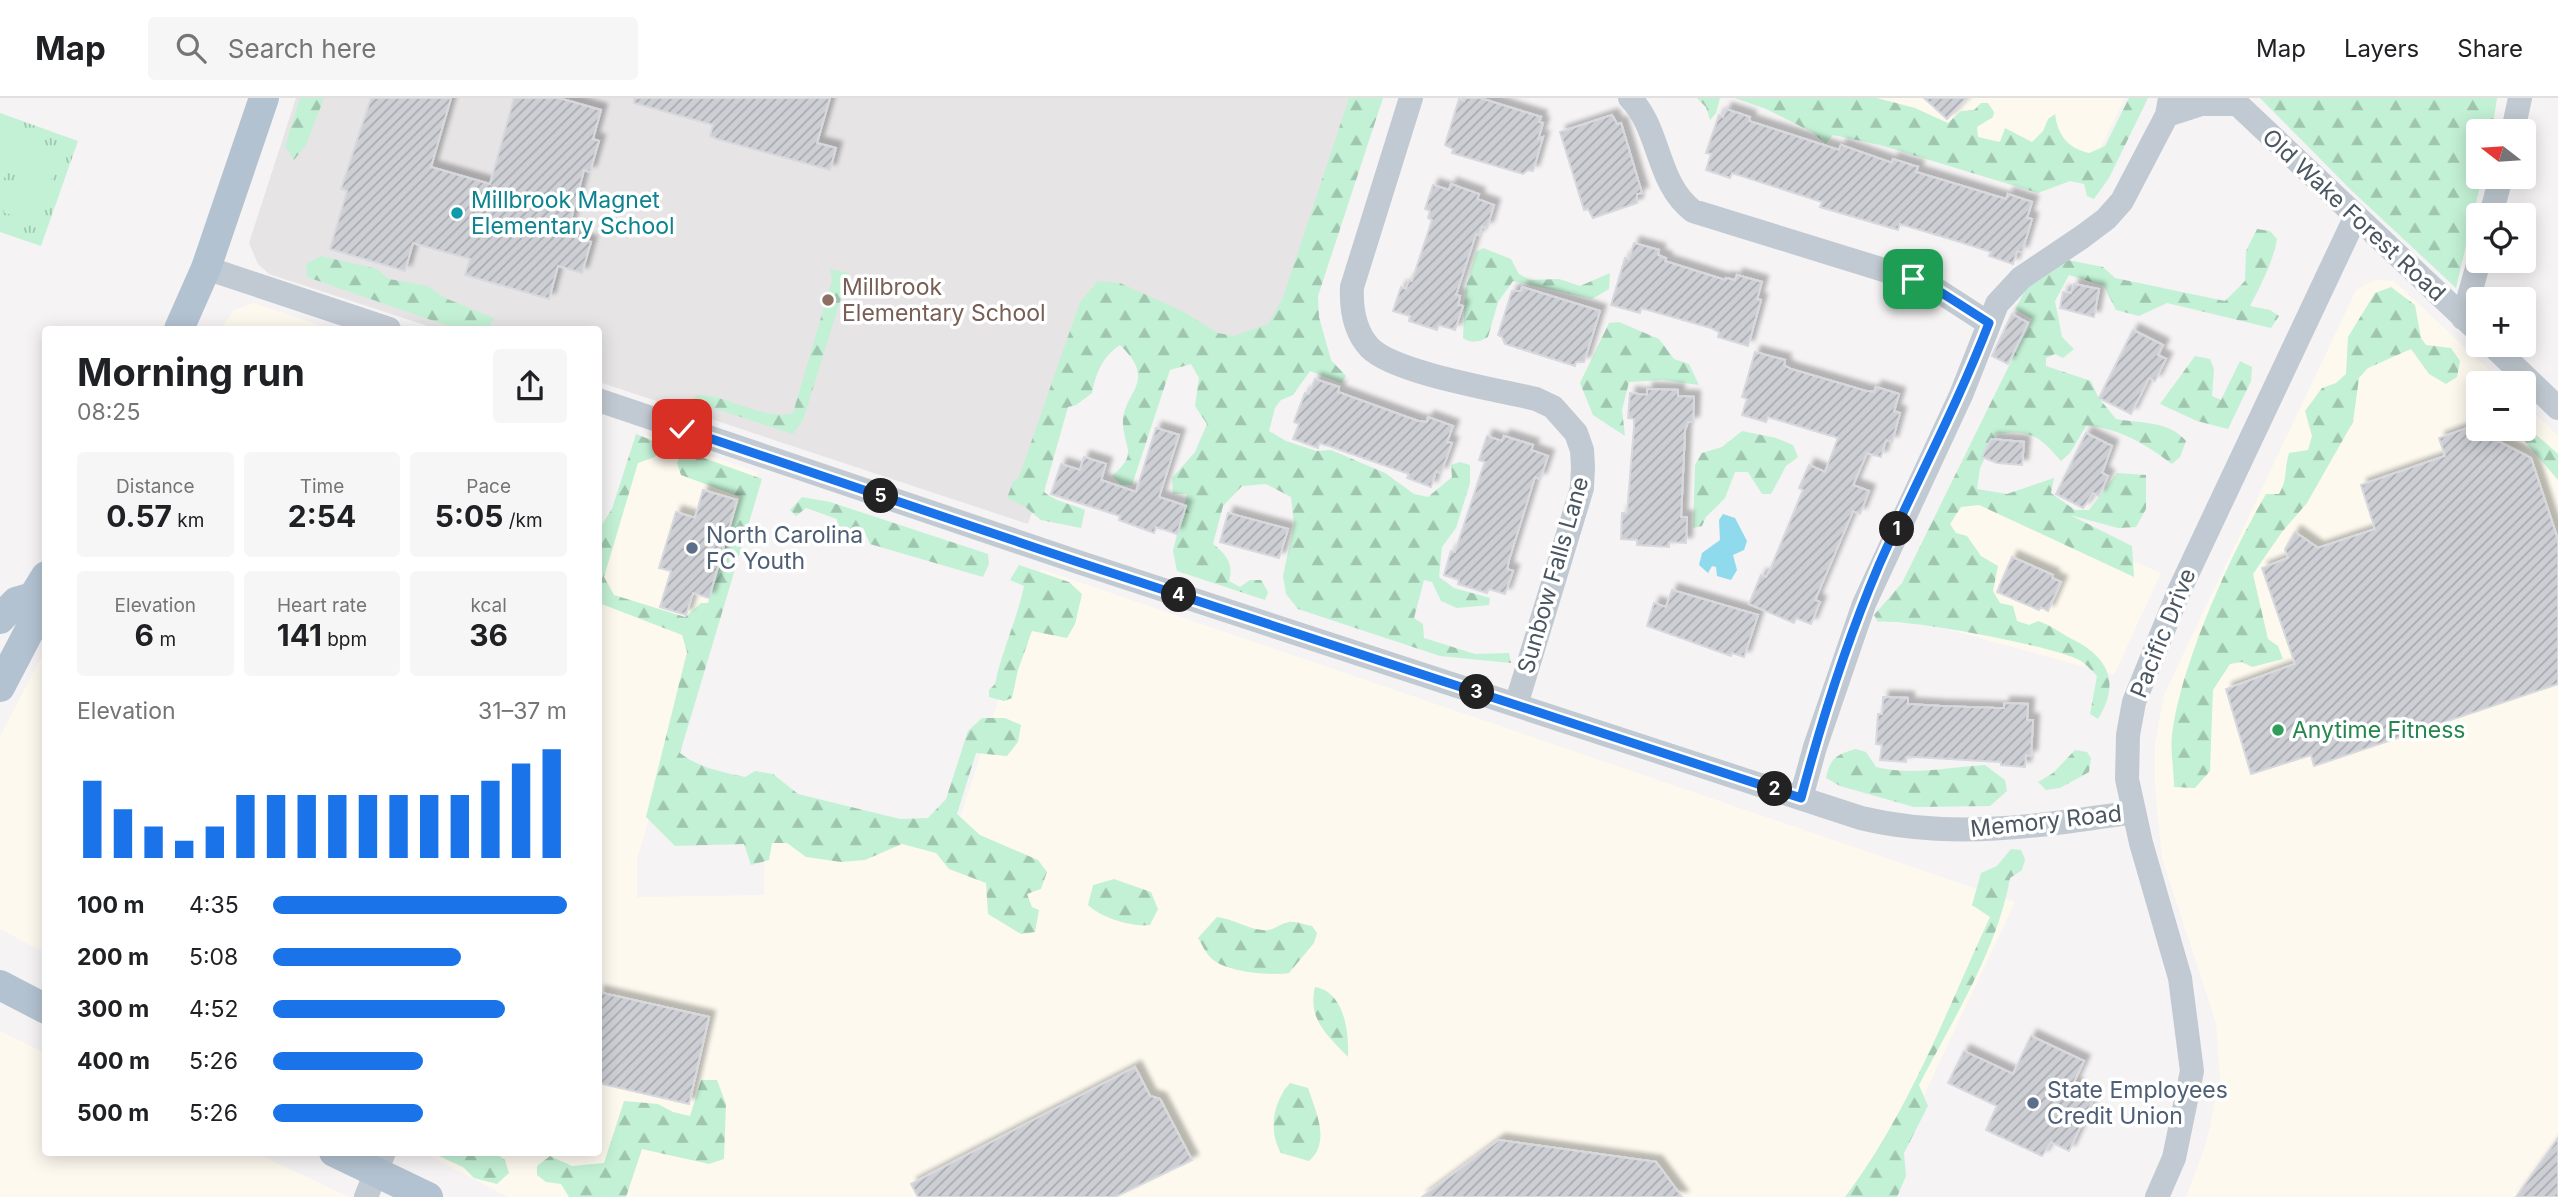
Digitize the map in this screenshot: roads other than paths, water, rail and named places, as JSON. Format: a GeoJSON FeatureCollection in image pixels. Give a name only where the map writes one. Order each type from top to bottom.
{"type":"FeatureCollection","features":[{"type":"Feature","properties":{"kind":"main road"},"geometry":{"type":"LineString","coordinates":[[180,326],[206,268],[264,98]]}},
{"type":"Feature","properties":{"kind":"main road"},"geometry":{"type":"LineString","coordinates":[[0,619],[16,602],[39,587]]}},
{"type":"Feature","properties":{"kind":"main road"},"geometry":{"type":"LineString","coordinates":[[0,687],[35,620],[39,587]]}},
{"type":"Feature","properties":{"kind":"main road"},"geometry":{"type":"LineString","coordinates":[[0,985],[42,1007]]}},
{"type":"Feature","properties":{"kind":"main road"},"geometry":{"type":"LineString","coordinates":[[341,1156],[428,1197]]}},
{"type":"Feature","properties":{"kind":"street","name":"Sunbow Falls Lane"},"geometry":{"type":"LineString","coordinates":[[1412,98],[1352,287],[1351,303],[1360,334],[1369,347],[1392,363],[1536,399],[1553,407],[1576,433],[1582,450],[1581,488],[1516,705]]}},
{"type":"Feature","properties":{"kind":"street"},"geometry":{"type":"LineString","coordinates":[[1630,98],[1642,111],[1672,190],[1693,211],[1913,279],[1931,286],[1989,323]]}},
{"type":"Feature","properties":{"kind":"street"},"geometry":{"type":"LineString","coordinates":[[2516,119],[2520,98]]}},
{"type":"Feature","properties":{"kind":"street"},"geometry":{"type":"LineString","coordinates":[[1801,798],[1822,723],[1864,604],[1961,396],[1997,304],[2021,278],[2082,237],[2114,210],[2168,107],[2234,101]]}},
{"type":"Feature","properties":{"kind":"street","name":"Old Wake Forest Road"},"geometry":{"type":"LineString","coordinates":[[2234,101],[2466,320]]}},
{"type":"Feature","properties":{"kind":"street","name":"Pacific Drive"},"geometry":{"type":"LineString","coordinates":[[2157,1197],[2174,1158],[2186,1111],[2191,1062],[2180,978],[2133,812],[2127,779],[2128,735],[2134,702],[2180,589],[2355,218]]}},
{"type":"Feature","properties":{"kind":"street"},"geometry":{"type":"LineString","coordinates":[[206,268],[380,326]]}},
{"type":"Feature","properties":{"kind":"street"},"geometry":{"type":"LineString","coordinates":[[2505,357],[2558,408]]}},
{"type":"Feature","properties":{"kind":"street","name":"Memory Road"},"geometry":{"type":"LineString","coordinates":[[602,401],[1078,562],[1801,798],[1897,826],[1974,831],[2025,828],[2133,812]]}},
{"type":"Feature","properties":{"kind":"water"},"geometry":{"type":"Polygon","coordinates":[[[1723,514],[1735,518],[1747,541],[1744,550],[1733,555],[1737,570],[1731,580],[1717,576],[1716,567],[1712,566],[1708,573],[1699,565],[1702,553],[1720,540],[1719,520],[1723,514]]]}},
{"type":"Feature","properties":{"kind":"place","name":"Millbrook Magnet Elementary School"},"geometry":{"type":"Point","coordinates":[457,213]}},
{"type":"Feature","properties":{"kind":"place","name":"Millbrook Elementary School"},"geometry":{"type":"Point","coordinates":[828,300]}},
{"type":"Feature","properties":{"kind":"place","name":"North Carolina FC Youth"},"geometry":{"type":"Point","coordinates":[692,548]}},
{"type":"Feature","properties":{"kind":"place","name":"Anytime Fitness"},"geometry":{"type":"Point","coordinates":[2278,730]}},
{"type":"Feature","properties":{"kind":"place","name":"State Employees Credit Union"},"geometry":{"type":"Point","coordinates":[2033,1103]}}]}
